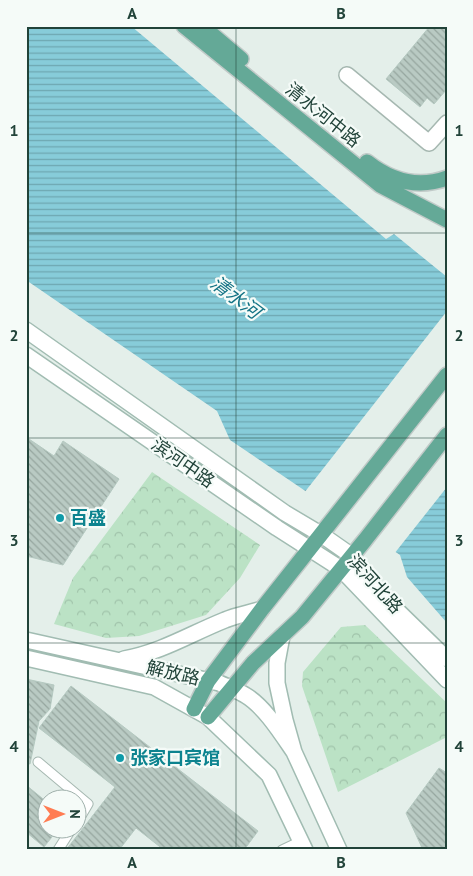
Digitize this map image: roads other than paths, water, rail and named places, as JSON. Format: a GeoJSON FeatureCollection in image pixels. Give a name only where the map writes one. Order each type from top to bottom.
{"type":"FeatureCollection","features":[{"type":"Feature","properties":{"kind":"main road","name":"清水河中路"},"geometry":{"type":"LineString","coordinates":[[184,26],[380,185],[447,220]]}},
{"type":"Feature","properties":{"kind":"main road","name":"清水河中路"},"geometry":{"type":"LineString","coordinates":[[202,26],[381,173],[405,182],[423,184],[447,178]]}},
{"type":"Feature","properties":{"kind":"main road"},"geometry":{"type":"LineString","coordinates":[[347,75],[429,143],[447,123]]}},
{"type":"Feature","properties":{"kind":"main road","name":"滨河中路"},"geometry":{"type":"LineString","coordinates":[[26,330],[284,513],[322,534]]}},
{"type":"Feature","properties":{"kind":"main road","name":"滨河中路"},"geometry":{"type":"LineString","coordinates":[[26,355],[341,569]]}},
{"type":"Feature","properties":{"kind":"main road"},"geometry":{"type":"LineString","coordinates":[[194,709],[208,681],[447,375]]}},
{"type":"Feature","properties":{"kind":"main road"},"geometry":{"type":"LineString","coordinates":[[208,718],[253,663],[302,617],[366,540],[447,435]]}},
{"type":"Feature","properties":{"kind":"main road","name":"滨河北路"},"geometry":{"type":"LineString","coordinates":[[322,534],[352,556],[371,586],[447,659]]}},
{"type":"Feature","properties":{"kind":"main road","name":"滨河北路"},"geometry":{"type":"LineString","coordinates":[[341,569],[447,680]]}},
{"type":"Feature","properties":{"kind":"main road"},"geometry":{"type":"LineString","coordinates":[[118,660],[150,653],[179,642],[226,619],[262,610]]}},
{"type":"Feature","properties":{"kind":"main road"},"geometry":{"type":"LineString","coordinates":[[282,636],[277,663],[277,683],[284,720],[294,752],[339,850]]}},
{"type":"Feature","properties":{"kind":"main road","name":"解放路"},"geometry":{"type":"LineString","coordinates":[[26,640],[208,681],[233,689],[252,700],[276,726],[294,752]]}},
{"type":"Feature","properties":{"kind":"main road"},"geometry":{"type":"LineString","coordinates":[[26,658],[154,687],[208,718],[269,774],[303,845]]}},
{"type":"Feature","properties":{"kind":"lane"},"geometry":{"type":"LineString","coordinates":[[38,762],[69,788]]}},
{"type":"Feature","properties":{"kind":"lane"},"geometry":{"type":"LineString","coordinates":[[58,850],[66,838]]}},
{"type":"Feature","properties":{"kind":"lane"},"geometry":{"type":"LineString","coordinates":[[282,850],[303,845]]}},
{"type":"Feature","properties":{"kind":"water","name":"清水河"},"geometry":{"type":"Polygon","coordinates":[[[26,26],[131,26],[386,239],[394,234],[447,277],[447,623],[407,577],[400,555],[230,440],[217,411],[26,280],[26,26]]]}},
{"type":"Feature","properties":{"kind":"place","name":"百盛"},"geometry":{"type":"Point","coordinates":[60,518]}},
{"type":"Feature","properties":{"kind":"place","name":"张家口宾馆"},"geometry":{"type":"Point","coordinates":[120,758]}}]}
